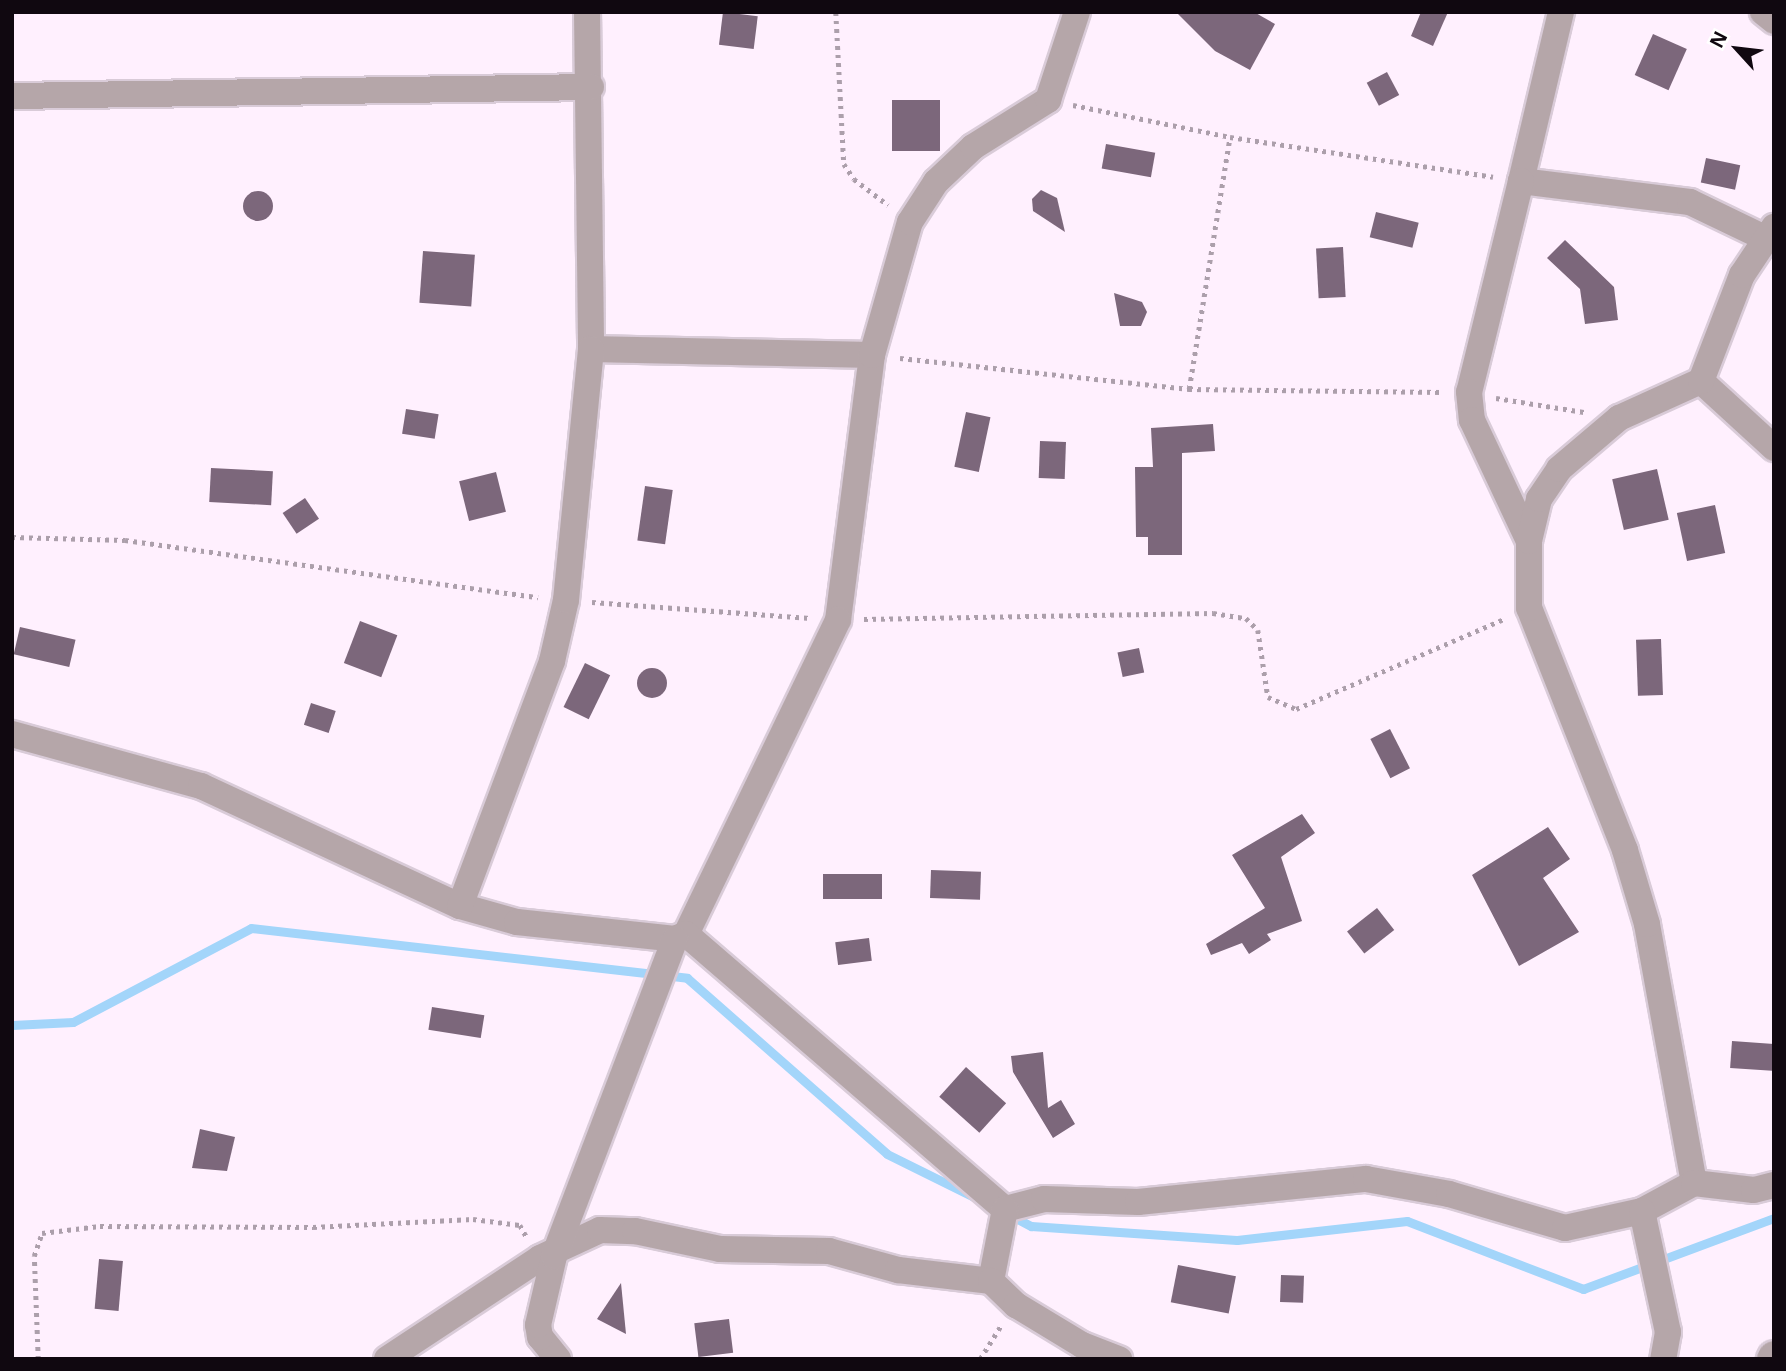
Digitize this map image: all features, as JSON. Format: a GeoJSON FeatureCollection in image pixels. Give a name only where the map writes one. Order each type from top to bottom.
{"type":"FeatureCollection","features":[{"type":"Feature","properties":{"kind":"street"},"geometry":{"type":"LineString","coordinates":[[460,906],[552,661],[566,600],[591,349],[591,87],[587,12]]}},
{"type":"Feature","properties":{"kind":"street"},"geometry":{"type":"LineString","coordinates":[[558,1359],[540,1337],[538,1325],[547,1257],[681,936],[838,620],[872,355],[910,222],[936,182],[973,147],[1048,100],[1077,12]]}},
{"type":"Feature","properties":{"kind":"street"},"geometry":{"type":"LineString","coordinates":[[1529,541],[1472,421],[1469,392],[1561,12]]}},
{"type":"Feature","properties":{"kind":"street"},"geometry":{"type":"LineString","coordinates":[[1763,12],[1774,21]]}},
{"type":"Feature","properties":{"kind":"street"},"geometry":{"type":"LineString","coordinates":[[12,96],[591,87]]}},
{"type":"Feature","properties":{"kind":"street"},"geometry":{"type":"LineString","coordinates":[[1521,181],[1690,202],[1770,233],[1742,275],[1701,381],[1619,418],[1559,469],[1539,499],[1529,541],[1530,608],[1625,850],[1647,924],[1694,1183]]}},
{"type":"Feature","properties":{"kind":"street"},"geometry":{"type":"LineString","coordinates":[[591,349],[872,355]]}},
{"type":"Feature","properties":{"kind":"street"},"geometry":{"type":"LineString","coordinates":[[1701,381],[1774,448]]}},
{"type":"Feature","properties":{"kind":"street"},"geometry":{"type":"LineString","coordinates":[[12,734],[201,786],[460,906],[517,922],[681,936],[1005,1209]]}},
{"type":"Feature","properties":{"kind":"street"},"geometry":{"type":"LineString","coordinates":[[1005,1209],[1044,1199],[1138,1202],[1366,1179],[1449,1194],[1565,1228],[1642,1211],[1694,1183],[1754,1190],[1774,1185]]}},
{"type":"Feature","properties":{"kind":"street"},"geometry":{"type":"LineString","coordinates":[[1005,1209],[996,1262],[1016,1305],[1082,1345],[1119,1359]]}},
{"type":"Feature","properties":{"kind":"street"},"geometry":{"type":"LineString","coordinates":[[1642,1211],[1668,1332],[1663,1359]]}},
{"type":"Feature","properties":{"kind":"street"},"geometry":{"type":"LineString","coordinates":[[387,1359],[547,1257],[600,1230],[635,1231],[720,1248],[829,1251],[898,1270],[996,1262]]}},
{"type":"Feature","properties":{"kind":"path"},"geometry":{"type":"LineString","coordinates":[[836,12],[844,164],[854,179],[910,222]]}},
{"type":"Feature","properties":{"kind":"path"},"geometry":{"type":"LineString","coordinates":[[1048,100],[1230,137],[1521,181]]}},
{"type":"Feature","properties":{"kind":"path"},"geometry":{"type":"LineString","coordinates":[[1189,389],[1230,137]]}},
{"type":"Feature","properties":{"kind":"path"},"geometry":{"type":"LineString","coordinates":[[872,355],[1189,389],[1469,392],[1619,418]]}},
{"type":"Feature","properties":{"kind":"path"},"geometry":{"type":"LineString","coordinates":[[12,537],[125,540],[566,600],[838,620],[1213,613],[1247,618],[1258,631],[1268,697],[1296,709],[1530,608]]}},
{"type":"Feature","properties":{"kind":"path"},"geometry":{"type":"LineString","coordinates":[[38,1359],[34,1256],[43,1233],[100,1226],[313,1227],[473,1219],[520,1225],[547,1257]]}},
{"type":"Feature","properties":{"kind":"path"},"geometry":{"type":"LineString","coordinates":[[979,1359],[1016,1305]]}},
{"type":"Feature","properties":{"kind":"building"},"geometry":{"type":"Polygon","coordinates":[[[723,12],[758,16],[754,49],[719,45],[723,12]]]}},
{"type":"Feature","properties":{"kind":"building"},"geometry":{"type":"Polygon","coordinates":[[[1176,12],[1254,12],[1275,24],[1250,70],[1215,51],[1176,12]]]}},
{"type":"Feature","properties":{"kind":"building"},"geometry":{"type":"Polygon","coordinates":[[[1421,12],[1448,12],[1433,46],[1411,36],[1421,12]]]}},
{"type":"Feature","properties":{"kind":"building"},"geometry":{"type":"Polygon","coordinates":[[[1653,34],[1687,49],[1668,90],[1635,75],[1653,34]]]}},
{"type":"Feature","properties":{"kind":"building"},"geometry":{"type":"Polygon","coordinates":[[[1387,72],[1399,95],[1379,106],[1367,83],[1387,72]]]}},
{"type":"Feature","properties":{"kind":"building"},"geometry":{"type":"Polygon","coordinates":[[[892,100],[940,100],[940,151],[892,151],[892,100]]]}},
{"type":"Feature","properties":{"kind":"building"},"geometry":{"type":"Polygon","coordinates":[[[1106,144],[1155,153],[1151,177],[1102,169],[1106,144]]]}},
{"type":"Feature","properties":{"kind":"building"},"geometry":{"type":"Polygon","coordinates":[[[1706,158],[1740,165],[1735,190],[1701,182],[1706,158]]]}},
{"type":"Feature","properties":{"kind":"building"},"geometry":{"type":"Polygon","coordinates":[[[1041,190],[1057,198],[1065,232],[1033,211],[1032,199],[1041,190]]]}},
{"type":"Feature","properties":{"kind":"building"},"geometry":{"type":"Polygon","coordinates":[[[258,191],[264,192],[272,200],[272,212],[264,220],[258,221],[252,220],[244,212],[243,206],[244,200],[252,192],[258,191]]]}},
{"type":"Feature","properties":{"kind":"building"},"geometry":{"type":"Polygon","coordinates":[[[1376,212],[1419,223],[1412,248],[1370,237],[1376,212]]]}},
{"type":"Feature","properties":{"kind":"building"},"geometry":{"type":"Polygon","coordinates":[[[1565,240],[1614,287],[1618,320],[1585,324],[1580,289],[1547,258],[1565,240]]]}},
{"type":"Feature","properties":{"kind":"building"},"geometry":{"type":"Polygon","coordinates":[[[1343,247],[1346,297],[1319,298],[1316,248],[1343,247]]]}},
{"type":"Feature","properties":{"kind":"building"},"geometry":{"type":"Polygon","coordinates":[[[423,251],[475,255],[471,307],[419,303],[423,251]]]}},
{"type":"Feature","properties":{"kind":"building"},"geometry":{"type":"Polygon","coordinates":[[[1114,293],[1142,302],[1147,312],[1141,326],[1120,326],[1114,293]]]}},
{"type":"Feature","properties":{"kind":"building"},"geometry":{"type":"Polygon","coordinates":[[[406,409],[439,414],[435,439],[402,434],[406,409]]]}},
{"type":"Feature","properties":{"kind":"building"},"geometry":{"type":"Polygon","coordinates":[[[966,412],[990,417],[979,472],[954,467],[966,412]]]}},
{"type":"Feature","properties":{"kind":"building"},"geometry":{"type":"Polygon","coordinates":[[[1213,424],[1215,451],[1182,453],[1182,555],[1148,555],[1148,537],[1136,537],[1135,467],[1153,467],[1151,428],[1213,424]]]}},
{"type":"Feature","properties":{"kind":"building"},"geometry":{"type":"Polygon","coordinates":[[[1040,441],[1066,442],[1065,479],[1039,478],[1040,441]]]}},
{"type":"Feature","properties":{"kind":"building"},"geometry":{"type":"Polygon","coordinates":[[[211,468],[273,471],[271,505],[209,502],[211,468]]]}},
{"type":"Feature","properties":{"kind":"building"},"geometry":{"type":"Polygon","coordinates":[[[1657,469],[1669,520],[1624,530],[1612,479],[1657,469]]]}},
{"type":"Feature","properties":{"kind":"building"},"geometry":{"type":"Polygon","coordinates":[[[496,472],[506,512],[469,521],[459,481],[496,472]]]}},
{"type":"Feature","properties":{"kind":"building"},"geometry":{"type":"Polygon","coordinates":[[[645,486],[673,490],[665,544],[637,540],[645,486]]]}},
{"type":"Feature","properties":{"kind":"building"},"geometry":{"type":"Polygon","coordinates":[[[305,498],[319,519],[297,534],[283,513],[305,498]]]}},
{"type":"Feature","properties":{"kind":"building"},"geometry":{"type":"Polygon","coordinates":[[[1715,505],[1725,553],[1687,561],[1677,513],[1715,505]]]}},
{"type":"Feature","properties":{"kind":"building"},"geometry":{"type":"Polygon","coordinates":[[[360,621],[397,635],[381,677],[344,663],[360,621]]]}},
{"type":"Feature","properties":{"kind":"building"},"geometry":{"type":"Polygon","coordinates":[[[20,627],[76,640],[69,667],[14,654],[20,627]]]}},
{"type":"Feature","properties":{"kind":"building"},"geometry":{"type":"Polygon","coordinates":[[[1661,639],[1663,695],[1638,696],[1636,640],[1661,639]]]}},
{"type":"Feature","properties":{"kind":"building"},"geometry":{"type":"Polygon","coordinates":[[[1139,648],[1144,672],[1123,677],[1117,653],[1139,648]]]}},
{"type":"Feature","properties":{"kind":"building"},"geometry":{"type":"Polygon","coordinates":[[[585,663],[610,675],[589,719],[564,707],[585,663]]]}},
{"type":"Feature","properties":{"kind":"building"},"geometry":{"type":"Polygon","coordinates":[[[652,668],[663,672],[667,683],[663,694],[652,698],[641,694],[637,683],[641,672],[652,668]]]}},
{"type":"Feature","properties":{"kind":"building"},"geometry":{"type":"Polygon","coordinates":[[[311,703],[336,711],[329,733],[304,725],[311,703]]]}},
{"type":"Feature","properties":{"kind":"building"},"geometry":{"type":"Polygon","coordinates":[[[1390,729],[1410,768],[1390,778],[1370,739],[1390,729]]]}},
{"type":"Feature","properties":{"kind":"building"},"geometry":{"type":"Polygon","coordinates":[[[1302,814],[1315,833],[1281,857],[1302,921],[1267,934],[1271,940],[1249,954],[1242,943],[1211,955],[1206,944],[1265,908],[1232,855],[1302,814]]]}},
{"type":"Feature","properties":{"kind":"building"},"geometry":{"type":"Polygon","coordinates":[[[1548,827],[1570,859],[1543,878],[1579,932],[1519,966],[1472,875],[1548,827]]]}},
{"type":"Feature","properties":{"kind":"building"},"geometry":{"type":"Polygon","coordinates":[[[931,870],[981,872],[980,900],[930,898],[931,870]]]}},
{"type":"Feature","properties":{"kind":"building"},"geometry":{"type":"Polygon","coordinates":[[[823,874],[882,874],[882,899],[823,899],[823,874]]]}},
{"type":"Feature","properties":{"kind":"building"},"geometry":{"type":"Polygon","coordinates":[[[1377,908],[1394,930],[1364,953],[1347,931],[1377,908]]]}},
{"type":"Feature","properties":{"kind":"building"},"geometry":{"type":"Polygon","coordinates":[[[869,938],[872,961],[838,965],[835,942],[869,938]]]}},
{"type":"Feature","properties":{"kind":"building"},"geometry":{"type":"Polygon","coordinates":[[[432,1007],[484,1015],[481,1038],[428,1030],[432,1007]]]}},
{"type":"Feature","properties":{"kind":"building"},"geometry":{"type":"Polygon","coordinates":[[[1732,1041],[1774,1044],[1772,1071],[1730,1068],[1732,1041]]]}},
{"type":"Feature","properties":{"kind":"building"},"geometry":{"type":"Polygon","coordinates":[[[1043,1052],[1048,1108],[1061,1100],[1075,1124],[1053,1138],[1013,1072],[1011,1056],[1043,1052]]]}},
{"type":"Feature","properties":{"kind":"building"},"geometry":{"type":"Polygon","coordinates":[[[966,1067],[1006,1103],[979,1133],[939,1097],[966,1067]]]}},
{"type":"Feature","properties":{"kind":"building"},"geometry":{"type":"Polygon","coordinates":[[[200,1129],[235,1137],[227,1171],[192,1168],[200,1129]]]}},
{"type":"Feature","properties":{"kind":"building"},"geometry":{"type":"Polygon","coordinates":[[[99,1259],[123,1261],[119,1311],[95,1309],[99,1259]]]}},
{"type":"Feature","properties":{"kind":"building"},"geometry":{"type":"Polygon","coordinates":[[[1178,1265],[1236,1276],[1229,1314],[1171,1302],[1178,1265]]]}},
{"type":"Feature","properties":{"kind":"building"},"geometry":{"type":"Polygon","coordinates":[[[1281,1275],[1304,1276],[1303,1303],[1280,1302],[1281,1275]]]}},
{"type":"Feature","properties":{"kind":"building"},"geometry":{"type":"Polygon","coordinates":[[[621,1283],[626,1334],[597,1319],[621,1283]]]}},
{"type":"Feature","properties":{"kind":"building"},"geometry":{"type":"Polygon","coordinates":[[[729,1319],[733,1353],[698,1357],[694,1323],[729,1319]]]}},
{"type":"Feature","properties":{"kind":"waterway"},"geometry":{"type":"LineString","coordinates":[[12,1025],[73,1022],[251,928],[687,978],[887,1154],[978,1199]]}},
{"type":"Feature","properties":{"kind":"waterway"},"geometry":{"type":"LineString","coordinates":[[1010,1215],[1031,1226],[1237,1240],[1407,1221],[1583,1289],[1774,1218]]}}]}
